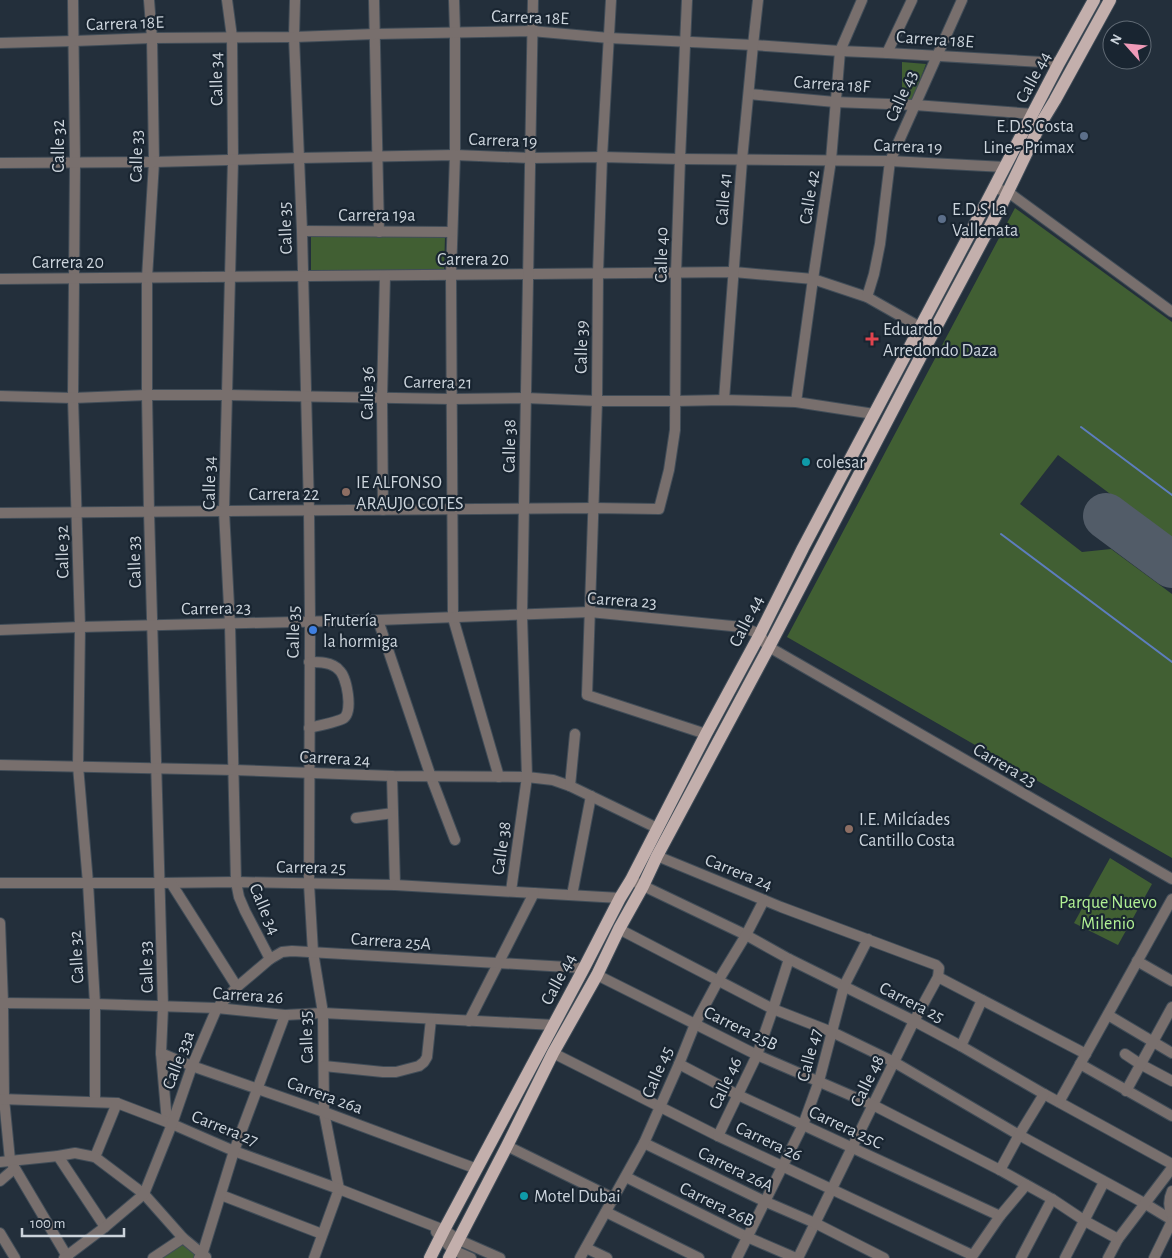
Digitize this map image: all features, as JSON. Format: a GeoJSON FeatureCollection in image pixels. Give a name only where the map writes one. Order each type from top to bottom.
{"type":"FeatureCollection","features":[{"type":"Feature","properties":{"kind":"main road","name":"Calle 44"},"geometry":{"type":"LineString","coordinates":[[430,1258],[760,634],[803,548],[1094,0]]}},
{"type":"Feature","properties":{"kind":"main road","name":"Calle 44"},"geometry":{"type":"LineString","coordinates":[[453,1249],[553,1053],[597,975],[657,856],[1008,192],[1041,123],[1110,0]]}},
{"type":"Feature","properties":{"kind":"street","name":"Calle 32"},"geometry":{"type":"LineString","coordinates":[[73,0],[75,278],[73,398],[80,627],[78,766],[88,883],[95,1004],[95,1102]]}},
{"type":"Feature","properties":{"kind":"street","name":"Calle 33"},"geometry":{"type":"LineString","coordinates":[[144,1194],[169,1123],[161,1053],[163,1007],[149,512],[147,278],[154,162],[152,38],[149,0]]}},
{"type":"Feature","properties":{"kind":"street","name":"Calle 34"},"geometry":{"type":"LineString","coordinates":[[227,0],[232,37],[233,160],[224,511],[230,624],[236,882],[239,897],[245,911],[270,959]]}},
{"type":"Feature","properties":{"kind":"street","name":"Calle 35"},"geometry":{"type":"LineString","coordinates":[[294,0],[309,510],[309,884],[313,952],[323,1013],[324,1112],[339,1188]]}},
{"type":"Feature","properties":{"kind":"street"},"geometry":{"type":"LineString","coordinates":[[374,0],[379,232]]}},
{"type":"Feature","properties":{"kind":"street"},"geometry":{"type":"LineString","coordinates":[[454,0],[455,155],[451,276],[453,618],[499,777]]}},
{"type":"Feature","properties":{"kind":"street","name":"Calle 38"},"geometry":{"type":"LineString","coordinates":[[511,891],[527,776],[522,616],[533,0]]}},
{"type":"Feature","properties":{"kind":"street","name":"Calle 39"},"geometry":{"type":"LineString","coordinates":[[611,0],[602,157],[598,273],[597,401],[587,696],[706,734]]}},
{"type":"Feature","properties":{"kind":"street","name":"Calle 40"},"geometry":{"type":"LineString","coordinates":[[659,509],[669,470],[674,430],[676,273],[687,0]]}},
{"type":"Feature","properties":{"kind":"street","name":"Calle 41"},"geometry":{"type":"LineString","coordinates":[[724,400],[742,160],[758,0]]}},
{"type":"Feature","properties":{"kind":"street","name":"Calle 42"},"geometry":{"type":"LineString","coordinates":[[796,402],[831,160],[840,51],[862,0]]}},
{"type":"Feature","properties":{"kind":"street"},"geometry":{"type":"LineString","coordinates":[[887,53],[912,0]]}},
{"type":"Feature","properties":{"kind":"street","name":"Calle 43"},"geometry":{"type":"LineString","coordinates":[[868,297],[880,244],[890,161],[962,0]]}},
{"type":"Feature","properties":{"kind":"street","name":"Carrera 18E"},"geometry":{"type":"LineString","coordinates":[[0,42],[532,32],[1059,63]]}},
{"type":"Feature","properties":{"kind":"street","name":"Carrera 18F"},"geometry":{"type":"LineString","coordinates":[[749,94],[835,102],[915,105],[1033,114]]}},
{"type":"Feature","properties":{"kind":"street","name":"Carrera 19"},"geometry":{"type":"LineString","coordinates":[[0,163],[154,162],[455,155],[530,158],[602,157],[890,161],[1005,167]]}},
{"type":"Feature","properties":{"kind":"street"},"geometry":{"type":"LineString","coordinates":[[994,188],[1008,192],[1172,312]]}},
{"type":"Feature","properties":{"kind":"street","name":"Carrera 19a"},"geometry":{"type":"LineString","coordinates":[[302,231],[452,232]]}},
{"type":"Feature","properties":{"kind":"street","name":"Carrera 20"},"geometry":{"type":"LineString","coordinates":[[0,279],[734,272],[813,279],[868,297],[933,334]]}},
{"type":"Feature","properties":{"kind":"street","name":"Calle 36"},"geometry":{"type":"LineString","coordinates":[[384,510],[382,397],[385,276]]}},
{"type":"Feature","properties":{"kind":"street","name":"Carrera 21"},"geometry":{"type":"LineString","coordinates":[[0,396],[73,398],[147,395],[226,395],[452,399],[526,398],[675,402],[724,400],[796,402],[874,414]]}},
{"type":"Feature","properties":{"kind":"street","name":"Carrera 22"},"geometry":{"type":"LineString","coordinates":[[0,513],[524,508],[659,509]]}},
{"type":"Feature","properties":{"kind":"street","name":"Carrera 23"},"geometry":{"type":"LineString","coordinates":[[0,630],[522,616],[590,612],[742,626],[760,634],[765,644],[769,647],[1172,879]]}},
{"type":"Feature","properties":{"kind":"street"},"geometry":{"type":"LineString","coordinates":[[378,620],[431,777],[455,840]]}},
{"type":"Feature","properties":{"kind":"street"},"geometry":{"type":"LineString","coordinates":[[309,662],[322,662],[339,669],[346,686],[349,707],[347,715],[343,719],[309,728]]}},
{"type":"Feature","properties":{"kind":"street"},"geometry":{"type":"LineString","coordinates":[[570,786],[575,734]]}},
{"type":"Feature","properties":{"kind":"street","name":"Carrera 24"},"geometry":{"type":"LineString","coordinates":[[0,765],[234,770],[431,777],[527,776],[554,780],[570,786],[657,828]]}},
{"type":"Feature","properties":{"kind":"street"},"geometry":{"type":"LineString","coordinates":[[392,776],[395,885]]}},
{"type":"Feature","properties":{"kind":"street"},"geometry":{"type":"LineString","coordinates":[[572,895],[591,796]]}},
{"type":"Feature","properties":{"kind":"street"},"geometry":{"type":"LineString","coordinates":[[356,818],[393,813]]}},
{"type":"Feature","properties":{"kind":"street","name":"Carrera 24"},"geometry":{"type":"LineString","coordinates":[[657,856],[781,907],[936,965],[939,968],[939,975],[982,1000],[1086,1054]]}},
{"type":"Feature","properties":{"kind":"street","name":"Carrera 25"},"geometry":{"type":"LineString","coordinates":[[630,880],[746,935],[789,959],[914,1021],[1172,1164]]}},
{"type":"Feature","properties":{"kind":"street","name":"Carrera 25"},"geometry":{"type":"LineString","coordinates":[[0,883],[236,882],[395,885],[620,898]]}},
{"type":"Feature","properties":{"kind":"street"},"geometry":{"type":"LineString","coordinates":[[171,883],[238,987]]}},
{"type":"Feature","properties":{"kind":"street"},"geometry":{"type":"LineString","coordinates":[[469,1021],[534,893]]}},
{"type":"Feature","properties":{"kind":"street","name":"Calle 45"},"geometry":{"type":"LineString","coordinates":[[580,1258],[644,1142],[695,1024],[764,900]]}},
{"type":"Feature","properties":{"kind":"street"},"geometry":{"type":"LineString","coordinates":[[1059,1102],[1172,900]]}},
{"type":"Feature","properties":{"kind":"street"},"geometry":{"type":"LineString","coordinates":[[0,923],[2,1099],[8,1163],[66,1257],[144,1194]]}},
{"type":"Feature","properties":{"kind":"street"},"geometry":{"type":"LineString","coordinates":[[619,929],[774,1009],[832,1032],[894,1062],[1144,1203],[1172,1221],[1154,1258]]}},
{"type":"Feature","properties":{"kind":"street","name":"Calle 47"},"geometry":{"type":"LineString","coordinates":[[737,1258],[803,1125],[819,1081],[844,986],[868,939]]}},
{"type":"Feature","properties":{"kind":"street","name":"Carrera 25A"},"geometry":{"type":"LineString","coordinates":[[217,1008],[270,959],[282,952],[313,952],[584,968]]}},
{"type":"Feature","properties":{"kind":"street","name":"Calle 46"},"geometry":{"type":"LineString","coordinates":[[718,1136],[757,1055],[774,1009],[789,959]]}},
{"type":"Feature","properties":{"kind":"street"},"geometry":{"type":"LineString","coordinates":[[1137,961],[1172,981]]}},
{"type":"Feature","properties":{"kind":"street","name":"Carrera 25B"},"geometry":{"type":"LineString","coordinates":[[597,975],[757,1055],[873,1105],[1000,1170],[1118,1239]]}},
{"type":"Feature","properties":{"kind":"street","name":"Calle 48"},"geometry":{"type":"LineString","coordinates":[[797,1258],[914,1021],[939,975]]}},
{"type":"Feature","properties":{"kind":"street"},"geometry":{"type":"LineString","coordinates":[[961,1046],[982,1000]]}},
{"type":"Feature","properties":{"kind":"street","name":"Carrera 26"},"geometry":{"type":"LineString","coordinates":[[2,1003],[217,1008],[285,1015],[323,1013],[554,1025]]}},
{"type":"Feature","properties":{"kind":"street"},"geometry":{"type":"LineString","coordinates":[[1126,1091],[1172,1007]]}},
{"type":"Feature","properties":{"kind":"street","name":"Calle 33a"},"geometry":{"type":"LineString","coordinates":[[169,1123],[217,1008]]}},
{"type":"Feature","properties":{"kind":"street"},"geometry":{"type":"LineString","coordinates":[[1108,1014],[1172,1053]]}},
{"type":"Feature","properties":{"kind":"street"},"geometry":{"type":"LineString","coordinates":[[8,1163],[75,1153],[95,1157],[144,1194],[202,1257],[234,1151],[285,1015]]}},
{"type":"Feature","properties":{"kind":"street"},"geometry":{"type":"LineString","coordinates":[[324,1066],[396,1072],[420,1066],[427,1057],[432,1019]]}},
{"type":"Feature","properties":{"kind":"street","name":"Carrera 26a"},"geometry":{"type":"LineString","coordinates":[[161,1053],[477,1170]]}},
{"type":"Feature","properties":{"kind":"street","name":"Carrera 26"},"geometry":{"type":"LineString","coordinates":[[553,1053],[718,1136],[972,1256]]}},
{"type":"Feature","properties":{"kind":"street"},"geometry":{"type":"LineString","coordinates":[[1125,1054],[1172,1081]]}},
{"type":"Feature","properties":{"kind":"street","name":"Carrera 25C"},"geometry":{"type":"LineString","coordinates":[[679,1064],[738,1095],[1000,1216]]}},
{"type":"Feature","properties":{"kind":"street"},"geometry":{"type":"LineString","coordinates":[[1080,1064],[1172,1116]]}},
{"type":"Feature","properties":{"kind":"street"},"geometry":{"type":"LineString","coordinates":[[1000,1170],[1019,1134],[1044,1094]]}},
{"type":"Feature","properties":{"kind":"street","name":"Carrera 27"},"geometry":{"type":"LineString","coordinates":[[2,1099],[117,1103],[234,1151],[339,1188],[430,1226],[442,1234],[453,1249],[471,1258]]}},
{"type":"Feature","properties":{"kind":"street"},"geometry":{"type":"LineString","coordinates":[[95,1157],[117,1103]]}},
{"type":"Feature","properties":{"kind":"street","name":"Carrera 26A"},"geometry":{"type":"LineString","coordinates":[[644,1142],[764,1202],[815,1223],[884,1258]]}},
{"type":"Feature","properties":{"kind":"street"},"geometry":{"type":"LineString","coordinates":[[507,1146],[613,1198]]}},
{"type":"Feature","properties":{"kind":"street"},"geometry":{"type":"LineString","coordinates":[[58,1156],[105,1227]]}},
{"type":"Feature","properties":{"kind":"street"},"geometry":{"type":"LineString","coordinates":[[0,1181],[8,1163]]}},
{"type":"Feature","properties":{"kind":"street"},"geometry":{"type":"LineString","coordinates":[[1108,1258],[1118,1239],[1172,1168]]}},
{"type":"Feature","properties":{"kind":"street","name":"Carrera 26B"},"geometry":{"type":"LineString","coordinates":[[626,1177],[747,1238],[797,1258]]}},
{"type":"Feature","properties":{"kind":"street"},"geometry":{"type":"LineString","coordinates":[[1065,1258],[1104,1182]]}},
{"type":"Feature","properties":{"kind":"street"},"geometry":{"type":"LineString","coordinates":[[972,1256],[1000,1216],[1026,1185]]}},
{"type":"Feature","properties":{"kind":"street"},"geometry":{"type":"LineString","coordinates":[[314,1258],[339,1188]]}},
{"type":"Feature","properties":{"kind":"street"},"geometry":{"type":"LineString","coordinates":[[1172,1191],[1169,1198],[1169,1208],[1172,1216]]}},
{"type":"Feature","properties":{"kind":"street"},"geometry":{"type":"LineString","coordinates":[[221,1195],[322,1234]]}},
{"type":"Feature","properties":{"kind":"street"},"geometry":{"type":"LineString","coordinates":[[1021,1258],[1052,1199]]}},
{"type":"Feature","properties":{"kind":"street"},"geometry":{"type":"LineString","coordinates":[[606,1212],[699,1258]]}},
{"type":"Feature","properties":{"kind":"street"},"geometry":{"type":"LineString","coordinates":[[0,1233],[15,1258]]}},
{"type":"Feature","properties":{"kind":"street"},"geometry":{"type":"LineString","coordinates":[[153,1258],[183,1238]]}},
{"type":"Feature","properties":{"kind":"street"},"geometry":{"type":"LineString","coordinates":[[586,1248],[607,1258]]}},
{"type":"Feature","properties":{"kind":"street","name":"Carrera 27"},"geometry":{"type":"LineString","coordinates":[[453,1249],[500,1258]]}},
{"type":"Feature","properties":{"kind":"green space"},"geometry":{"type":"Polygon","coordinates":[[[902,62],[926,64],[912,101],[902,102],[902,62]]]}},
{"type":"Feature","properties":{"kind":"green space"},"geometry":{"type":"Polygon","coordinates":[[[1015,208],[1172,322],[1172,540],[1058,455],[1020,504],[1082,552],[1111,549],[1172,594],[1172,858],[787,637],[1015,208]]]}},
{"type":"Feature","properties":{"kind":"green space"},"geometry":{"type":"Polygon","coordinates":[[[445,236],[444,272],[311,271],[311,237],[445,236]]]}},
{"type":"Feature","properties":{"kind":"green space","name":"Parque Nuevo Milenio"},"geometry":{"type":"Polygon","coordinates":[[[1110,858],[1152,884],[1118,945],[1074,923],[1110,858]]]}},
{"type":"Feature","properties":{"kind":"green space"},"geometry":{"type":"Polygon","coordinates":[[[183,1242],[196,1256],[194,1258],[161,1258],[183,1242]]]}},
{"type":"Feature","properties":{"kind":"waterway"},"geometry":{"type":"LineString","coordinates":[[1081,427],[1172,495]]}},
{"type":"Feature","properties":{"kind":"waterway"},"geometry":{"type":"LineString","coordinates":[[1001,534],[1172,662]]}},
{"type":"Feature","properties":{"kind":"runway"},"geometry":{"type":"LineString","coordinates":[[1106,516],[1172,565]]}},
{"type":"Feature","properties":{"kind":"place","name":"E.D.S Costa Line - Primax"},"geometry":{"type":"Point","coordinates":[1084,136]}},
{"type":"Feature","properties":{"kind":"place","name":"E.D.S La Vallenata"},"geometry":{"type":"Point","coordinates":[942,219]}},
{"type":"Feature","properties":{"kind":"place","name":"Eduardo Arredondo Daza"},"geometry":{"type":"Point","coordinates":[872,339]}},
{"type":"Feature","properties":{"kind":"place","name":"colesar"},"geometry":{"type":"Point","coordinates":[806,462]}},
{"type":"Feature","properties":{"kind":"place","name":"IE ALFONSO ARAUJO COTES"},"geometry":{"type":"Point","coordinates":[346,492]}},
{"type":"Feature","properties":{"kind":"place","name":"Frutería la hormiga"},"geometry":{"type":"Point","coordinates":[313,630]}},
{"type":"Feature","properties":{"kind":"place","name":"I.E. Milcíades Cantillo Costa"},"geometry":{"type":"Point","coordinates":[849,829]}},
{"type":"Feature","properties":{"kind":"place","name":"Motel Dubai"},"geometry":{"type":"Point","coordinates":[524,1196]}}]}
